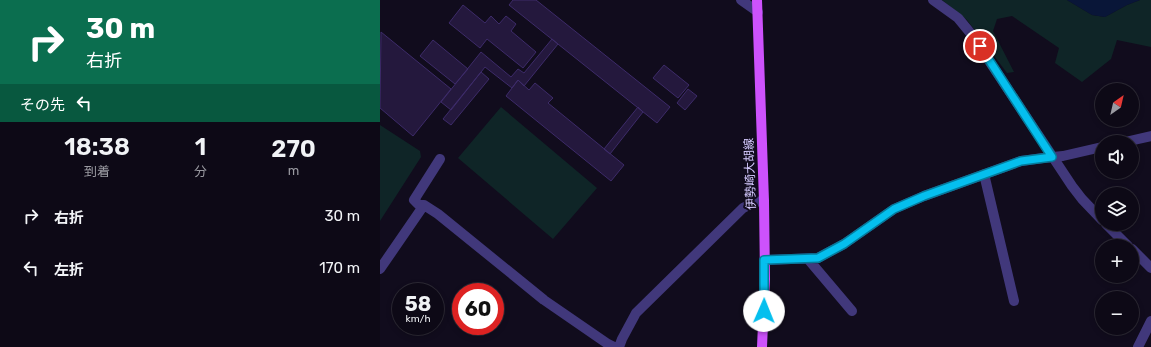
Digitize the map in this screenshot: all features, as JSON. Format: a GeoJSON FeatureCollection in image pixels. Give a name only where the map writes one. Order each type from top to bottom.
{"type":"FeatureCollection","features":[{"type":"Feature","properties":{"kind":"main road","name":"伊勢崎大胡線"},"geometry":{"type":"LineString","coordinates":[[757,0],[764,201],[762,347]]}},
{"type":"Feature","properties":{"kind":"street"},"geometry":{"type":"LineString","coordinates":[[741,0],[758,12]]}},
{"type":"Feature","properties":{"kind":"street"},"geometry":{"type":"LineString","coordinates":[[934,0],[958,18],[972,35],[1052,157],[1082,199],[1095,213]]}},
{"type":"Feature","properties":{"kind":"street"},"geometry":{"type":"LineString","coordinates":[[1139,139],[1151,136]]}},
{"type":"Feature","properties":{"kind":"street"},"geometry":{"type":"LineString","coordinates":[[764,260],[818,258],[833,251],[894,209],[924,196],[1021,161],[1063,156],[1095,149]]}},
{"type":"Feature","properties":{"kind":"street"},"geometry":{"type":"LineString","coordinates":[[440,159],[414,200],[419,205],[424,205],[438,214],[544,300],[614,347]]}},
{"type":"Feature","properties":{"kind":"street"},"geometry":{"type":"LineString","coordinates":[[984,174],[1014,301]]}},
{"type":"Feature","properties":{"kind":"street"},"geometry":{"type":"LineString","coordinates":[[620,347],[636,313],[743,208],[754,202],[764,201]]}},
{"type":"Feature","properties":{"kind":"street"},"geometry":{"type":"LineString","coordinates":[[380,269],[424,205]]}},
{"type":"Feature","properties":{"kind":"street"},"geometry":{"type":"LineString","coordinates":[[1113,231],[1121,239]]}},
{"type":"Feature","properties":{"kind":"street"},"geometry":{"type":"LineString","coordinates":[[1139,257],[1151,268]]}},
{"type":"Feature","properties":{"kind":"street"},"geometry":{"type":"LineString","coordinates":[[808,258],[852,311]]}},
{"type":"Feature","properties":{"kind":"street"},"geometry":{"type":"LineString","coordinates":[[1138,347],[1151,321]]}},
{"type":"Feature","properties":{"kind":"green space"},"geometry":{"type":"Polygon","coordinates":[[[942,0],[1067,0],[1092,15],[1105,17],[1140,0],[1151,0],[1151,47],[1117,40],[1111,59],[1082,82],[1055,63],[1059,48],[1012,16],[997,19],[993,31],[1014,72],[1007,73],[967,20],[942,0]]]}},
{"type":"Feature","properties":{"kind":"green space"},"geometry":{"type":"Polygon","coordinates":[[[501,107],[597,188],[553,239],[458,158],[501,107]]]}},
{"type":"Feature","properties":{"kind":"green space"},"geometry":{"type":"Polygon","coordinates":[[[380,125],[420,151],[421,157],[380,221],[380,125]]]}},
{"type":"Feature","properties":{"kind":"water"},"geometry":{"type":"Polygon","coordinates":[[[1067,0],[1140,0],[1105,17],[1092,15],[1067,0]]]}},
{"type":"Feature","properties":{"kind":"building"},"geometry":{"type":"Polygon","coordinates":[[[513,0],[536,0],[670,107],[657,123],[509,5],[513,0]]]}},
{"type":"Feature","properties":{"kind":"building"},"geometry":{"type":"Polygon","coordinates":[[[463,5],[485,23],[491,16],[499,24],[506,16],[516,24],[511,31],[536,52],[523,68],[487,39],[480,48],[449,23],[463,5]]]}},
{"type":"Feature","properties":{"kind":"building"},"geometry":{"type":"Polygon","coordinates":[[[381,32],[451,89],[413,136],[380,108],[381,32]]]}},
{"type":"Feature","properties":{"kind":"building"},"geometry":{"type":"Polygon","coordinates":[[[552,39],[558,44],[524,86],[518,80],[512,88],[485,67],[451,110],[441,102],[481,52],[511,77],[518,69],[524,73],[552,39]]]}},
{"type":"Feature","properties":{"kind":"building"},"geometry":{"type":"Polygon","coordinates":[[[433,40],[468,69],[455,84],[420,56],[433,40]]]}},
{"type":"Feature","properties":{"kind":"building"},"geometry":{"type":"Polygon","coordinates":[[[664,65],[689,85],[678,98],[653,78],[664,65]]]}},
{"type":"Feature","properties":{"kind":"building"},"geometry":{"type":"Polygon","coordinates":[[[481,72],[489,79],[451,125],[443,119],[481,72]]]}},
{"type":"Feature","properties":{"kind":"building"},"geometry":{"type":"Polygon","coordinates":[[[518,80],[529,90],[535,83],[553,98],[548,103],[624,165],[611,181],[506,96],[518,80]]]}},
{"type":"Feature","properties":{"kind":"building"},"geometry":{"type":"Polygon","coordinates":[[[688,89],[697,96],[685,110],[677,103],[688,89]]]}},
{"type":"Feature","properties":{"kind":"building"},"geometry":{"type":"Polygon","coordinates":[[[638,107],[643,112],[610,154],[604,149],[638,107]]]}},
{"type":"Feature","properties":{"kind":"route"},"geometry":{"type":"LineString","coordinates":[[764,311],[764,260],[818,258],[844,244],[894,209],[924,196],[1021,161],[1052,157],[980,46]]}}]}
